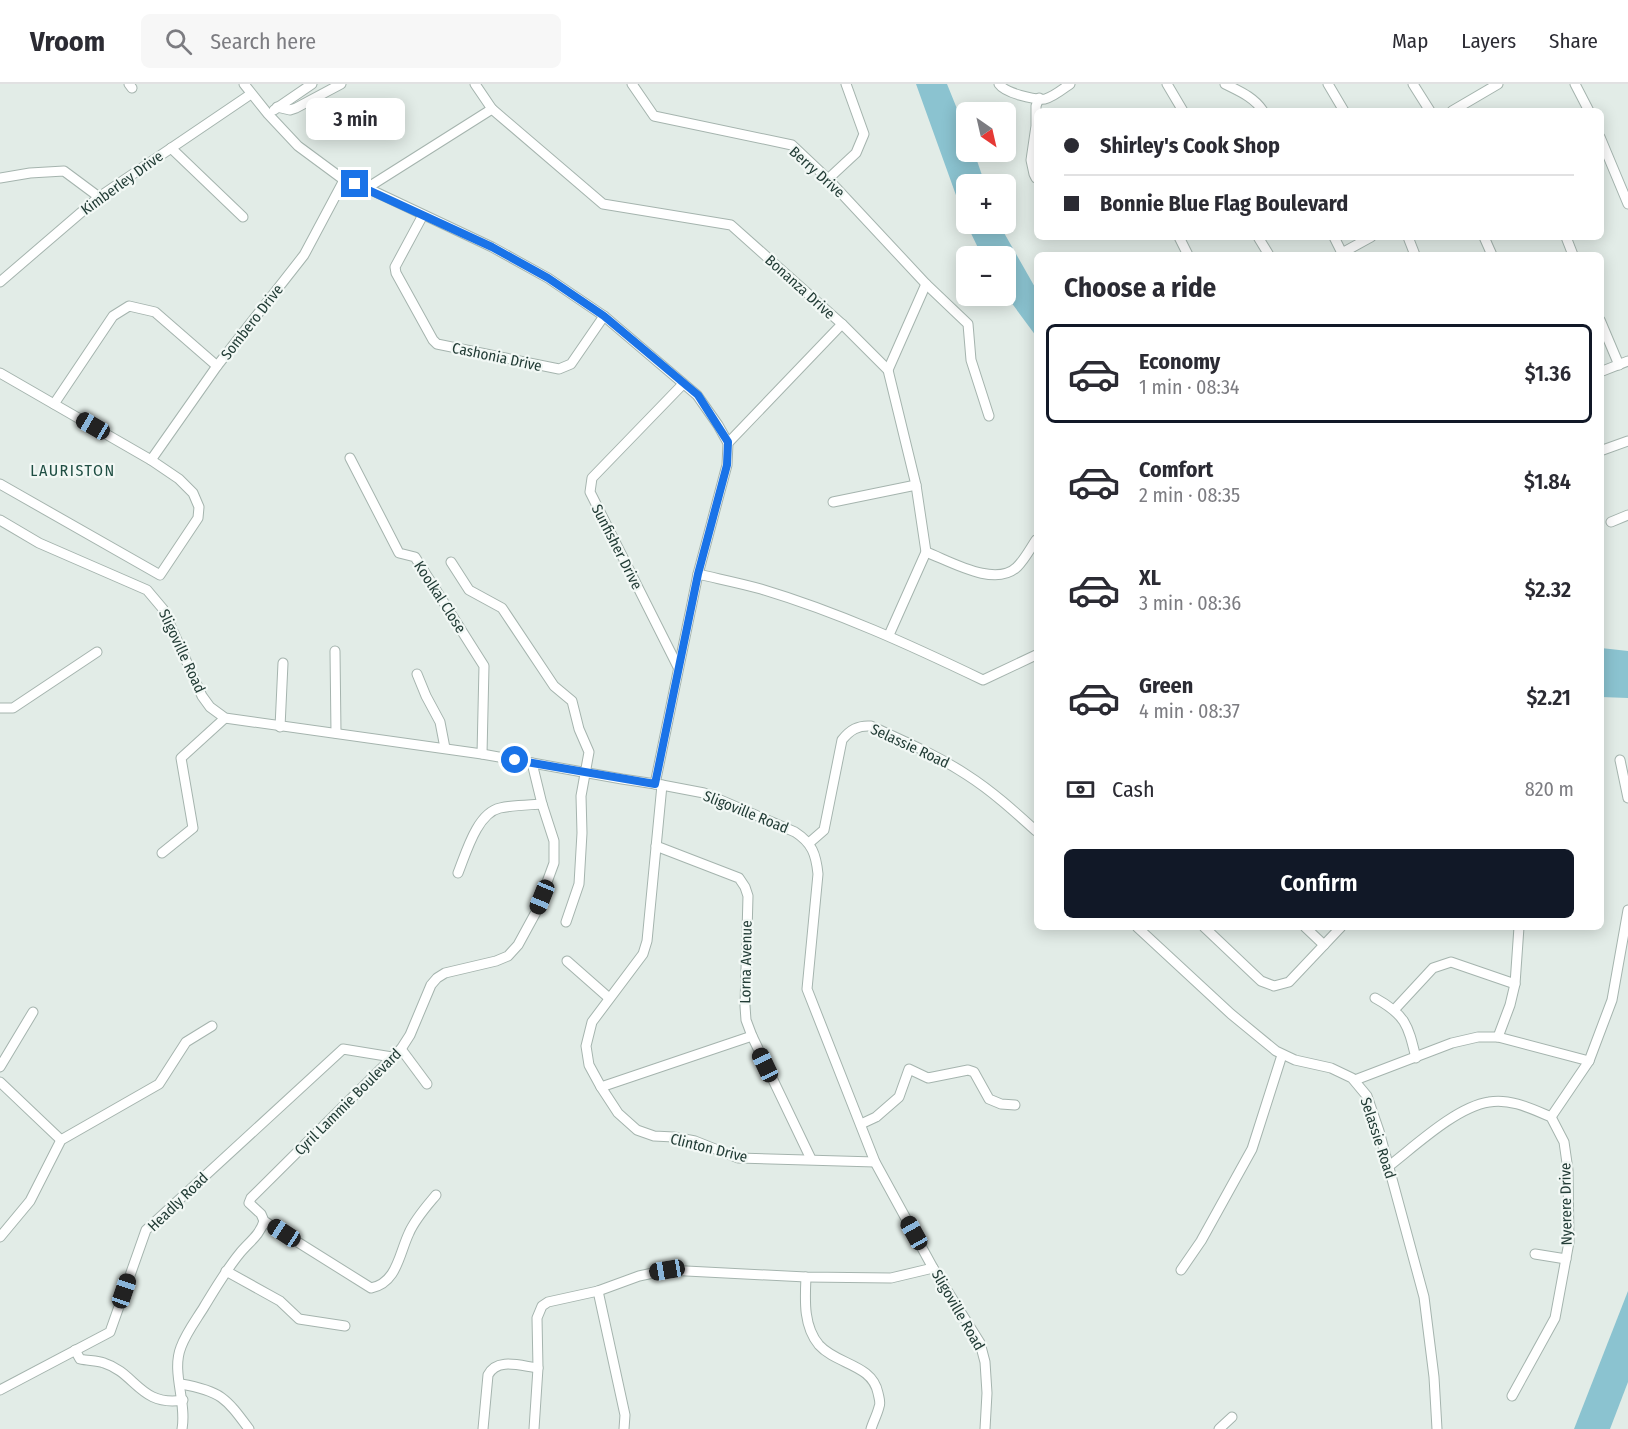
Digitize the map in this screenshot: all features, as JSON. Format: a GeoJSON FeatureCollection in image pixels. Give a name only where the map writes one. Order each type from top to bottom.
{"type":"FeatureCollection","features":[{"type":"Feature","properties":{"kind":"street"},"geometry":{"type":"LineString","coordinates":[[244,84],[267,114],[298,146],[344,180],[492,247],[548,278],[604,316],[698,395],[728,442],[842,324]]}},
{"type":"Feature","properties":{"kind":"street"},"geometry":{"type":"LineString","coordinates":[[267,114],[312,84]]}},
{"type":"Feature","properties":{"kind":"street"},"geometry":{"type":"LineString","coordinates":[[278,107],[290,110],[296,108],[341,84]]}},
{"type":"Feature","properties":{"kind":"street","name":"Bonanza Drive"},"geometry":{"type":"LineString","coordinates":[[475,84],[492,109],[603,204],[731,225],[842,324],[888,370]]}},
{"type":"Feature","properties":{"kind":"street","name":"Berry Drive"},"geometry":{"type":"LineString","coordinates":[[632,84],[654,117],[792,145],[828,179],[926,284],[968,324],[970,360],[989,416]]}},
{"type":"Feature","properties":{"kind":"street"},"geometry":{"type":"LineString","coordinates":[[828,179],[856,153],[864,134],[846,84]]}},
{"type":"Feature","properties":{"kind":"street"},"geometry":{"type":"LineString","coordinates":[[999,84],[1003,89],[1046,99],[1070,84]]}},
{"type":"Feature","properties":{"kind":"street"},"geometry":{"type":"LineString","coordinates":[[1167,84],[1181,108]]}},
{"type":"Feature","properties":{"kind":"street"},"geometry":{"type":"LineString","coordinates":[[1225,84],[1248,96],[1261,108]]}},
{"type":"Feature","properties":{"kind":"street"},"geometry":{"type":"LineString","coordinates":[[1328,84],[1342,108]]}},
{"type":"Feature","properties":{"kind":"street"},"geometry":{"type":"LineString","coordinates":[[1413,84],[1428,108]]}},
{"type":"Feature","properties":{"kind":"street"},"geometry":{"type":"LineString","coordinates":[[1575,84],[1587,108]]}},
{"type":"Feature","properties":{"kind":"street"},"geometry":{"type":"LineString","coordinates":[[1457,108],[1495,85]]}},
{"type":"Feature","properties":{"kind":"street","name":"Kimberley Drive"},"geometry":{"type":"LineString","coordinates":[[0,282],[99,197],[251,94]]}},
{"type":"Feature","properties":{"kind":"street"},"geometry":{"type":"LineString","coordinates":[[1036,108],[1039,98]]}},
{"type":"Feature","properties":{"kind":"street"},"geometry":{"type":"LineString","coordinates":[[366,188],[492,109]]}},
{"type":"Feature","properties":{"kind":"street"},"geometry":{"type":"LineString","coordinates":[[1034,140],[1031,160],[1034,174]]}},
{"type":"Feature","properties":{"kind":"street"},"geometry":{"type":"LineString","coordinates":[[1604,145],[1625,189],[1628,204]]}},
{"type":"Feature","properties":{"kind":"street"},"geometry":{"type":"LineString","coordinates":[[171,148],[243,217]]}},
{"type":"Feature","properties":{"kind":"street"},"geometry":{"type":"LineString","coordinates":[[0,178],[64,171],[99,197]]}},
{"type":"Feature","properties":{"kind":"street","name":"Sombero Drive"},"geometry":{"type":"LineString","coordinates":[[151,460],[217,366],[304,255],[344,180]]}},
{"type":"Feature","properties":{"kind":"street","name":"Cashonia Drive"},"geometry":{"type":"LineString","coordinates":[[423,215],[395,267],[417,312],[437,344],[559,369],[571,364],[604,316]]}},
{"type":"Feature","properties":{"kind":"street"},"geometry":{"type":"LineString","coordinates":[[1346,252],[1366,240]]}},
{"type":"Feature","properties":{"kind":"street"},"geometry":{"type":"LineString","coordinates":[[889,635],[926,552],[916,485],[888,370],[926,284]]}},
{"type":"Feature","properties":{"kind":"street"},"geometry":{"type":"LineString","coordinates":[[54,404],[113,316],[129,306],[155,312],[217,366]]}},
{"type":"Feature","properties":{"kind":"street"},"geometry":{"type":"LineString","coordinates":[[1604,327],[1624,363],[1604,370]]}},
{"type":"Feature","properties":{"kind":"street"},"geometry":{"type":"LineString","coordinates":[[0,374],[180,479],[194,493],[199,507],[198,518],[160,575],[0,484]]}},
{"type":"Feature","properties":{"kind":"street","name":"Sunfisher Drive"},"geometry":{"type":"LineString","coordinates":[[678,667],[590,492],[590,486],[592,478],[683,384]]}},
{"type":"Feature","properties":{"kind":"street"},"geometry":{"type":"LineString","coordinates":[[1604,450],[1628,441]]}},
{"type":"Feature","properties":{"kind":"street","name":"Clinton Drive"},"geometry":{"type":"LineString","coordinates":[[728,442],[727,465],[698,574],[678,667],[659,784],[647,941],[643,954],[592,1022],[586,1046],[589,1065],[618,1113],[637,1130],[654,1136],[695,1141],[738,1158],[875,1161]]}},
{"type":"Feature","properties":{"kind":"street","name":"Koolkal Close"},"geometry":{"type":"LineString","coordinates":[[350,458],[399,553],[415,557],[484,666],[482,754]]}},
{"type":"Feature","properties":{"kind":"street"},"geometry":{"type":"LineString","coordinates":[[833,502],[916,485]]}},
{"type":"Feature","properties":{"kind":"street"},"geometry":{"type":"LineString","coordinates":[[1611,522],[1628,515]]}},
{"type":"Feature","properties":{"kind":"street","name":"Sligoville Road"},"geometry":{"type":"LineString","coordinates":[[0,520],[39,543],[147,590],[163,609],[202,696],[210,707],[225,718],[445,748],[704,793],[795,832],[809,843],[817,857],[818,874],[807,989],[875,1161],[933,1268],[980,1343],[984,1353],[987,1393],[985,1429]]}},
{"type":"Feature","properties":{"kind":"street"},"geometry":{"type":"LineString","coordinates":[[926,552],[985,574],[998,576],[1009,573],[1018,566],[1034,543]]}},
{"type":"Feature","properties":{"kind":"street"},"geometry":{"type":"LineString","coordinates":[[451,562],[469,590],[501,608],[554,686],[572,701],[579,729],[589,752],[581,796],[582,833],[579,884],[566,922]]}},
{"type":"Feature","properties":{"kind":"street"},"geometry":{"type":"LineString","coordinates":[[698,574],[769,591],[828,611],[889,635],[982,680],[1034,656]]}},
{"type":"Feature","properties":{"kind":"street"},"geometry":{"type":"LineString","coordinates":[[335,651],[336,733]]}},
{"type":"Feature","properties":{"kind":"street"},"geometry":{"type":"LineString","coordinates":[[0,708],[13,708],[97,652]]}},
{"type":"Feature","properties":{"kind":"street"},"geometry":{"type":"LineString","coordinates":[[280,727],[283,663]]}},
{"type":"Feature","properties":{"kind":"street"},"geometry":{"type":"LineString","coordinates":[[417,674],[440,722],[445,748]]}},
{"type":"Feature","properties":{"kind":"street"},"geometry":{"type":"LineString","coordinates":[[162,853],[193,828],[181,758],[225,718]]}},
{"type":"Feature","properties":{"kind":"street","name":"Selassie Road"},"geometry":{"type":"LineString","coordinates":[[809,843],[824,830],[842,740],[853,729],[865,725],[941,759],[967,774],[991,791],[1034,829]]}},
{"type":"Feature","properties":{"kind":"street"},"geometry":{"type":"LineString","coordinates":[[1620,760],[1628,798]]}},
{"type":"Feature","properties":{"kind":"street","name":"Cyril Lammie Boulevard"},"geometry":{"type":"LineString","coordinates":[[264,1221],[261,1214],[249,1203],[251,1198],[401,1049],[410,1035],[431,985],[437,978],[445,973],[496,961],[508,956],[518,945],[536,912],[554,863],[554,841],[532,763]]}},
{"type":"Feature","properties":{"kind":"street"},"geometry":{"type":"LineString","coordinates":[[458,873],[474,834],[489,812],[498,808],[542,804]]}},
{"type":"Feature","properties":{"kind":"street","name":"Lorna Avenue"},"geometry":{"type":"LineString","coordinates":[[656,846],[739,878],[745,887],[748,896],[746,1020],[811,1159]]}},
{"type":"Feature","properties":{"kind":"street"},"geometry":{"type":"LineString","coordinates":[[1389,1166],[1458,1114],[1489,1102],[1521,1104],[1551,1117],[1589,1061],[1612,1000],[1628,910]]}},
{"type":"Feature","properties":{"kind":"street","name":"Selassie Road"},"geometry":{"type":"LineString","coordinates":[[1140,930],[1231,1014],[1282,1055],[1331,1068],[1355,1080],[1367,1096],[1389,1166],[1428,1317],[1437,1429]]}},
{"type":"Feature","properties":{"kind":"street"},"geometry":{"type":"LineString","coordinates":[[1207,930],[1261,981],[1274,986],[1289,982],[1338,930]]}},
{"type":"Feature","properties":{"kind":"street"},"geometry":{"type":"LineString","coordinates":[[1308,930],[1324,945]]}},
{"type":"Feature","properties":{"kind":"street"},"geometry":{"type":"LineString","coordinates":[[1498,1037],[1515,984],[1519,930]]}},
{"type":"Feature","properties":{"kind":"street"},"geometry":{"type":"LineString","coordinates":[[567,961],[609,998]]}},
{"type":"Feature","properties":{"kind":"street"},"geometry":{"type":"LineString","coordinates":[[1395,1009],[1433,968],[1451,962],[1515,984]]}},
{"type":"Feature","properties":{"kind":"street"},"geometry":{"type":"LineString","coordinates":[[1375,998],[1395,1009],[1408,1029],[1416,1058]]}},
{"type":"Feature","properties":{"kind":"street"},"geometry":{"type":"LineString","coordinates":[[0,1067],[33,1012]]}},
{"type":"Feature","properties":{"kind":"street"},"geometry":{"type":"LineString","coordinates":[[0,1238],[30,1201],[61,1140],[159,1084],[186,1042],[212,1026]]}},
{"type":"Feature","properties":{"kind":"street"},"geometry":{"type":"LineString","coordinates":[[601,1087],[752,1036]]}},
{"type":"Feature","properties":{"kind":"street"},"geometry":{"type":"LineString","coordinates":[[1355,1080],[1452,1043],[1478,1037],[1498,1037],[1589,1061]]}},
{"type":"Feature","properties":{"kind":"street","name":"Headly Road"},"geometry":{"type":"LineString","coordinates":[[0,1390],[110,1332],[146,1230],[343,1049],[392,1057]]}},
{"type":"Feature","properties":{"kind":"street"},"geometry":{"type":"LineString","coordinates":[[401,1049],[427,1084]]}},
{"type":"Feature","properties":{"kind":"street"},"geometry":{"type":"LineString","coordinates":[[1180,1270],[1202,1241],[1252,1149],[1282,1055]]}},
{"type":"Feature","properties":{"kind":"street"},"geometry":{"type":"LineString","coordinates":[[861,1124],[876,1118],[899,1097],[909,1069],[928,1078],[968,1070],[974,1072],[989,1099],[1001,1104],[1015,1105]]}},
{"type":"Feature","properties":{"kind":"street"},"geometry":{"type":"LineString","coordinates":[[0,1082],[61,1140]]}},
{"type":"Feature","properties":{"kind":"street","name":"Nyerere Drive"},"geometry":{"type":"LineString","coordinates":[[1512,1396],[1555,1318],[1569,1242],[1568,1170],[1564,1142],[1551,1117]]}},
{"type":"Feature","properties":{"kind":"street"},"geometry":{"type":"LineString","coordinates":[[182,1429],[183,1400],[178,1373],[181,1347],[226,1271],[258,1235],[264,1221],[371,1288],[380,1286],[391,1275],[409,1232],[436,1195]]}},
{"type":"Feature","properties":{"kind":"street"},"geometry":{"type":"LineString","coordinates":[[1535,1254],[1566,1259]]}},
{"type":"Feature","properties":{"kind":"street"},"geometry":{"type":"LineString","coordinates":[[534,1429],[538,1368],[537,1318],[542,1306],[556,1300],[598,1291],[639,1276],[667,1270],[806,1277],[891,1278],[933,1268]]}},
{"type":"Feature","properties":{"kind":"street"},"geometry":{"type":"LineString","coordinates":[[226,1271],[280,1301],[299,1319],[345,1326]]}},
{"type":"Feature","properties":{"kind":"street"},"geometry":{"type":"LineString","coordinates":[[806,1277],[804,1305],[808,1325],[818,1344],[834,1357],[862,1370],[874,1380],[880,1405],[871,1429]]}},
{"type":"Feature","properties":{"kind":"street"},"geometry":{"type":"LineString","coordinates":[[598,1291],[625,1415],[624,1429]]}},
{"type":"Feature","properties":{"kind":"street"},"geometry":{"type":"LineString","coordinates":[[75,1350],[80,1359],[104,1362],[118,1370],[143,1393],[161,1400],[183,1400]]}},
{"type":"Feature","properties":{"kind":"street"},"geometry":{"type":"LineString","coordinates":[[483,1429],[488,1375],[492,1367],[504,1364],[538,1368]]}},
{"type":"Feature","properties":{"kind":"street"},"geometry":{"type":"LineString","coordinates":[[181,1384],[199,1387],[222,1396],[230,1402],[249,1429]]}},
{"type":"Feature","properties":{"kind":"street"},"geometry":{"type":"LineString","coordinates":[[1219,1429],[1232,1417]]}},
{"type":"Feature","properties":{"kind":"water"},"geometry":{"type":"Polygon","coordinates":[[[916,84],[947,84],[956,106],[956,162],[977,162],[982,174],[956,174],[956,195],[916,84]]]}},
{"type":"Feature","properties":{"kind":"water"},"geometry":{"type":"Polygon","coordinates":[[[971,234],[1005,234],[1012,246],[977,246],[971,234]]]}},
{"type":"Feature","properties":{"kind":"water"},"geometry":{"type":"Polygon","coordinates":[[[1016,254],[1034,285],[1034,333],[1014,306],[1016,306],[1016,254]]]}},
{"type":"Feature","properties":{"kind":"water"},"geometry":{"type":"Polygon","coordinates":[[[1604,648],[1628,651],[1628,698],[1604,697],[1604,648]]]}},
{"type":"Feature","properties":{"kind":"water"},"geometry":{"type":"Polygon","coordinates":[[[1628,1291],[1628,1382],[1610,1429],[1574,1429],[1628,1291]]]}},
{"type":"Feature","properties":{"kind":"district","name":"LAURISTON"},"geometry":{"type":"Point","coordinates":[73,470]}},
{"type":"Feature","properties":{"kind":"route"},"geometry":{"type":"LineString","coordinates":[[355,184],[492,247],[548,278],[604,316],[698,395],[728,442],[727,465],[698,574],[655,784],[515,760]]}}]}
